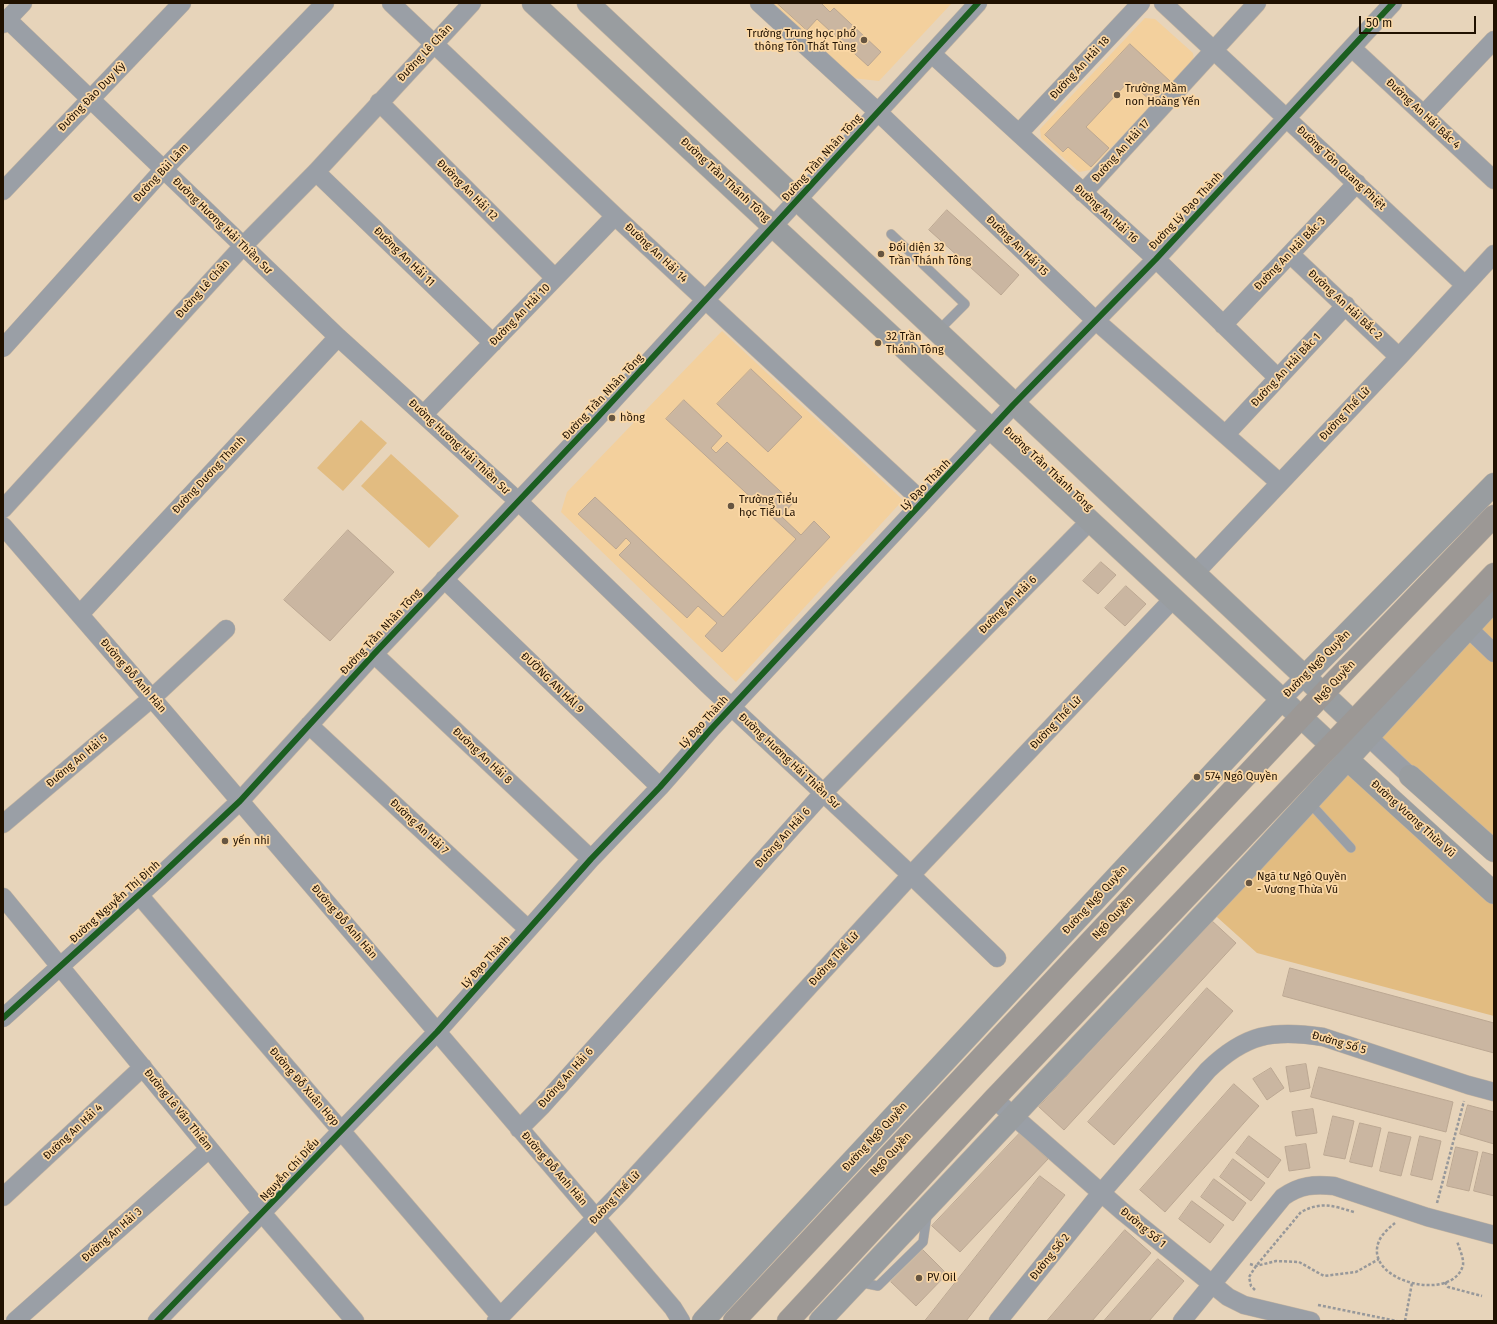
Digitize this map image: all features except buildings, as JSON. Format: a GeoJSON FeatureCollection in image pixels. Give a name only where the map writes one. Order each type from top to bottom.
{"type":"FeatureCollection","features":[{"type":"Feature","properties":{"kind":"highway","name":"Ngô Quyền"},"geometry":{"type":"LineString","coordinates":[[734,1321],[1302,717],[1494,516]]}},
{"type":"Feature","properties":{"kind":"highway"},"geometry":{"type":"LineString","coordinates":[[788,1321],[880,1250],[994,1099],[1331,745],[1360,730],[1494,574]]}},
{"type":"Feature","properties":{"kind":"street"},"geometry":{"type":"LineString","coordinates":[[4,21],[23,3]]}},
{"type":"Feature","properties":{"kind":"street","name":"Đường Đào Duy Kỳ"},"geometry":{"type":"LineString","coordinates":[[3,191],[182,3]]}},
{"type":"Feature","properties":{"kind":"street","name":"Đường Bùi Lâm"},"geometry":{"type":"LineString","coordinates":[[3,348],[163,170],[325,3]]}},
{"type":"Feature","properties":{"kind":"street","name":"Đường An Hải 14"},"geometry":{"type":"LineString","coordinates":[[391,3],[615,216],[922,502]]}},
{"type":"Feature","properties":{"kind":"street","name":"Đường Lê Chân"},"geometry":{"type":"LineString","coordinates":[[3,509],[242,246],[316,172],[472,3]]}},
{"type":"Feature","properties":{"kind":"street","name":"Đường Trần Thánh Tông"},"geometry":{"type":"LineString","coordinates":[[533,3],[774,226],[991,430],[1283,698],[1331,745]]}},
{"type":"Feature","properties":{"kind":"street"},"geometry":{"type":"LineString","coordinates":[[588,3],[1014,405],[1305,676],[1360,730],[1494,852]]}},
{"type":"Feature","properties":{"kind":"street","name":"Đường An Hải 15"},"geometry":{"type":"LineString","coordinates":[[759,3],[878,112],[1095,320],[1280,483]]}},
{"type":"Feature","properties":{"kind":"street","name":"Đường Trần Nhân Tông"},"geometry":{"type":"LineString","coordinates":[[240,801],[374,654],[706,300],[978,3]]}},
{"type":"Feature","properties":{"kind":"street","name":"Đường An Hải 18"},"geometry":{"type":"LineString","coordinates":[[1018,133],[1141,3]]}},
{"type":"Feature","properties":{"kind":"street","name":"Đường Tôn Quang Phiệt"},"geometry":{"type":"LineString","coordinates":[[1163,3],[1465,285]]}},
{"type":"Feature","properties":{"kind":"street","name":"Đường An Hải 17"},"geometry":{"type":"LineString","coordinates":[[1083,193],[1257,3]]}},
{"type":"Feature","properties":{"kind":"street","name":"Đường Lý Đạo Thành"},"geometry":{"type":"LineString","coordinates":[[991,430],[1095,320],[1156,259],[1393,3]]}},
{"type":"Feature","properties":{"kind":"street","name":"Đường Hương Hải Thiền Sư"},"geometry":{"type":"LineString","coordinates":[[4,21],[89,99],[338,337],[518,501],[731,707],[911,875],[997,958]]}},
{"type":"Feature","properties":{"kind":"street","name":"Đường An Hải Bắc 4"},"geometry":{"type":"LineString","coordinates":[[1352,48],[1494,180]]}},
{"type":"Feature","properties":{"kind":"street"},"geometry":{"type":"LineString","coordinates":[[1424,114],[1491,50]]}},
{"type":"Feature","properties":{"kind":"street","name":"Đường An Hải 16"},"geometry":{"type":"LineString","coordinates":[[932,54],[1156,259],[1278,378]]}},
{"type":"Feature","properties":{"kind":"street","name":"Đường An Hải 12"},"geometry":{"type":"LineString","coordinates":[[380,102],[555,278]]}},
{"type":"Feature","properties":{"kind":"street","name":"Đường An Hải 11"},"geometry":{"type":"LineString","coordinates":[[316,172],[493,343]]}},
{"type":"Feature","properties":{"kind":"street","name":"Đường An Hải Bắc 3"},"geometry":{"type":"LineString","coordinates":[[1223,325],[1357,183]]}},
{"type":"Feature","properties":{"kind":"street","name":"Đường An Hải 10"},"geometry":{"type":"LineString","coordinates":[[424,414],[615,216]]}},
{"type":"Feature","properties":{"kind":"street","name":"Đường An Hải Bắc 2"},"geometry":{"type":"LineString","coordinates":[[1290,254],[1400,357]]}},
{"type":"Feature","properties":{"kind":"street","name":"Đường Thế Lữ"},"geometry":{"type":"LineString","coordinates":[[1195,573],[1400,357],[1494,254]]}},
{"type":"Feature","properties":{"kind":"street","name":"Đường An Hải Bắc 1"},"geometry":{"type":"LineString","coordinates":[[1226,434],[1346,305]]}},
{"type":"Feature","properties":{"kind":"street","name":"Đường Dương Thanh"},"geometry":{"type":"LineString","coordinates":[[80,614],[338,337]]}},
{"type":"Feature","properties":{"kind":"street","name":"Lý Đạo Thành"},"geometry":{"type":"LineString","coordinates":[[437,1032],[591,858],[660,787],[731,707],[991,430]]}},
{"type":"Feature","properties":{"kind":"street","name":"Đường Ngô Quyền"},"geometry":{"type":"LineString","coordinates":[[703,1321],[1283,698],[1494,484]]}},
{"type":"Feature","properties":{"kind":"street","name":"Đường An Hải 6"},"geometry":{"type":"LineString","coordinates":[[519,1128],[542,1106],[823,793],[1090,521]]}},
{"type":"Feature","properties":{"kind":"street","name":"Đường Đỗ Anh Hàn"},"geometry":{"type":"LineString","coordinates":[[3,526],[597,1218],[673,1308],[681,1321]]}},
{"type":"Feature","properties":{"kind":"street","name":"ĐƯỜNG AN HẢl 9"},"geometry":{"type":"LineString","coordinates":[[444,579],[660,787]]}},
{"type":"Feature","properties":{"kind":"street","name":"Đường Thế Lữ"},"geometry":{"type":"LineString","coordinates":[[498,1319],[597,1218],[911,875],[1174,598]]}},
{"type":"Feature","properties":{"kind":"street"},"geometry":{"type":"LineString","coordinates":[[820,1321],[857,1282],[880,1250],[928,1206],[1347,760],[1360,730],[1468,628],[1494,600]]}},
{"type":"Feature","properties":{"kind":"street"},"geometry":{"type":"LineString","coordinates":[[1468,628],[1494,653]]}},
{"type":"Feature","properties":{"kind":"street","name":"Đường An Hải 5"},"geometry":{"type":"LineString","coordinates":[[3,824],[152,698],[226,629]]}},
{"type":"Feature","properties":{"kind":"street","name":"Đường An Hải 8"},"geometry":{"type":"LineString","coordinates":[[374,654],[591,858]]}},
{"type":"Feature","properties":{"kind":"street","name":"Đường An Hải 7"},"geometry":{"type":"LineString","coordinates":[[309,725],[528,930]]}},
{"type":"Feature","properties":{"kind":"street","name":"Đường Vương Thừa Vũ"},"geometry":{"type":"LineString","coordinates":[[1331,745],[1494,893]]}},
{"type":"Feature","properties":{"kind":"street","name":"Đường Nguyễn Thị Định"},"geometry":{"type":"LineString","coordinates":[[3,1018],[58,966],[139,895],[240,801]]}},
{"type":"Feature","properties":{"kind":"street","name":"Đường Đỗ Xuân Hợp"},"geometry":{"type":"LineString","coordinates":[[139,895],[341,1130],[498,1319]]}},
{"type":"Feature","properties":{"kind":"street","name":"Đường Lê Văn Thiêm"},"geometry":{"type":"LineString","coordinates":[[3,897],[58,966],[143,1067],[262,1213],[345,1317]]}},
{"type":"Feature","properties":{"kind":"street","name":"Nguyễn Chí Diểu"},"geometry":{"type":"LineString","coordinates":[[157,1321],[437,1032]]}},
{"type":"Feature","properties":{"kind":"street","name":"Đường Số 5"},"geometry":{"type":"LineString","coordinates":[[1101,1193],[1220,1058],[1236,1046],[1256,1038],[1276,1033],[1299,1033],[1323,1036],[1468,1085],[1494,1092]]}},
{"type":"Feature","properties":{"kind":"street","name":"Đường An Hải 4"},"geometry":{"type":"LineString","coordinates":[[3,1197],[143,1067]]}},
{"type":"Feature","properties":{"kind":"street","name":"Đường Số 1"},"geometry":{"type":"LineString","coordinates":[[994,1099],[1101,1193],[1228,1298],[1244,1305],[1312,1313]]}},
{"type":"Feature","properties":{"kind":"street","name":"Đường An Hải 3"},"geometry":{"type":"LineString","coordinates":[[15,1321],[209,1149]]}},
{"type":"Feature","properties":{"kind":"street"},"geometry":{"type":"LineString","coordinates":[[1182,1321],[1283,1197],[1293,1190],[1305,1186],[1319,1184],[1334,1186],[1433,1218],[1494,1235]]}},
{"type":"Feature","properties":{"kind":"street","name":"Đường Số 2"},"geometry":{"type":"LineString","coordinates":[[998,1321],[1101,1193]]}},
{"type":"Feature","properties":{"kind":"lane"},"geometry":{"type":"LineString","coordinates":[[891,234],[966,304],[937,332]]}},
{"type":"Feature","properties":{"kind":"lane"},"geometry":{"type":"LineString","coordinates":[[1308,801],[1351,848]]}},
{"type":"Feature","properties":{"kind":"path"},"geometry":{"type":"LineString","coordinates":[[1433,1218],[1468,1085]]}},
{"type":"Feature","properties":{"kind":"path"},"geometry":{"type":"LineString","coordinates":[[1260,1293],[1251,1286],[1249,1277],[1256,1266],[1301,1212],[1325,1204],[1360,1213]]}},
{"type":"Feature","properties":{"kind":"path"},"geometry":{"type":"LineString","coordinates":[[1388,1221],[1395,1223],[1379,1240],[1376,1249],[1379,1258],[1386,1270],[1394,1276],[1412,1283],[1429,1285],[1444,1282],[1458,1273],[1463,1264],[1456,1239]]}},
{"type":"Feature","properties":{"kind":"path"},"geometry":{"type":"LineString","coordinates":[[1233,1258],[1256,1266],[1276,1261],[1299,1262],[1324,1276],[1356,1272],[1379,1258]]}},
{"type":"Feature","properties":{"kind":"path"},"geometry":{"type":"LineString","coordinates":[[1444,1282],[1448,1287],[1482,1296]]}},
{"type":"Feature","properties":{"kind":"path"},"geometry":{"type":"LineString","coordinates":[[1405,1321],[1412,1283]]}},
{"type":"Feature","properties":{"kind":"path"},"geometry":{"type":"LineString","coordinates":[[1312,1313],[1398,1321]]}},
{"type":"Feature","properties":{"kind":"shaded area","name":"Trường Trung học phổ thông Tôn Thất Tùng"},"geometry":{"type":"Polygon","coordinates":[[[769,3],[952,3],[879,81],[852,78],[769,3]]]}},
{"type":"Feature","properties":{"kind":"shaded area","name":"Trường Mầm non Hoàng Yến"},"geometry":{"type":"Polygon","coordinates":[[[1145,18],[1155,19],[1193,53],[1194,60],[1090,170],[1079,172],[1041,138],[1040,129],[1145,18]]]}},
{"type":"Feature","properties":{"kind":"shaded area","name":"Trường Tiểu học Tiểu La"},"geometry":{"type":"Polygon","coordinates":[[[722,331],[903,500],[736,682],[561,512],[567,492],[722,331]]]}},
{"type":"Feature","properties":{"kind":"shaded area"},"geometry":{"type":"Polygon","coordinates":[[[361,420],[387,443],[343,491],[317,468],[361,420]]]}},
{"type":"Feature","properties":{"kind":"shaded area"},"geometry":{"type":"Polygon","coordinates":[[[391,454],[459,516],[429,548],[361,486],[391,454]]]}},
{"type":"Feature","properties":{"kind":"shaded area"},"geometry":{"type":"Polygon","coordinates":[[[1494,603],[1494,851],[1368,737],[1494,603]]]}},
{"type":"Feature","properties":{"kind":"shaded area"},"geometry":{"type":"Polygon","coordinates":[[[1347,759],[1494,893],[1494,1016],[1257,953],[1208,909],[1347,759]]]}},
{"type":"Feature","properties":{"kind":"cycle path"},"geometry":{"type":"LineString","coordinates":[[3,1018],[159,877],[240,801],[374,654],[597,418],[978,3]]}},
{"type":"Feature","properties":{"kind":"cycle path"},"geometry":{"type":"LineString","coordinates":[[157,1321],[437,1032],[591,859],[660,787],[712,728],[1013,405],[1156,259],[1393,3]]}},
{"type":"Feature","properties":{"kind":"place","name":"Trường Trung học phổ thông Tôn Thất Tùng"},"geometry":{"type":"Point","coordinates":[864,40]}},
{"type":"Feature","properties":{"kind":"place","name":"Trường Mầm non Hoàng Yến"},"geometry":{"type":"Point","coordinates":[1117,95]}},
{"type":"Feature","properties":{"kind":"place","name":"Đối diện 32 Trần Thánh Tông"},"geometry":{"type":"Point","coordinates":[881,254]}},
{"type":"Feature","properties":{"kind":"place","name":"32 Trần Thánh Tông"},"geometry":{"type":"Point","coordinates":[878,343]}},
{"type":"Feature","properties":{"kind":"place","name":"hồng"},"geometry":{"type":"Point","coordinates":[612,418]}},
{"type":"Feature","properties":{"kind":"place","name":"Trường Tiểu học Tiểu La"},"geometry":{"type":"Point","coordinates":[731,506]}},
{"type":"Feature","properties":{"kind":"place","name":"574 Ngô Quyền"},"geometry":{"type":"Point","coordinates":[1197,777]}},
{"type":"Feature","properties":{"kind":"place","name":"yến nhi"},"geometry":{"type":"Point","coordinates":[225,841]}},
{"type":"Feature","properties":{"kind":"place","name":"Ngã tư Ngô Quyền - Vương Thừa Vũ"},"geometry":{"type":"Point","coordinates":[1249,883]}},
{"type":"Feature","properties":{"kind":"place","name":"PV Oil"},"geometry":{"type":"Point","coordinates":[919,1278]}}]}
